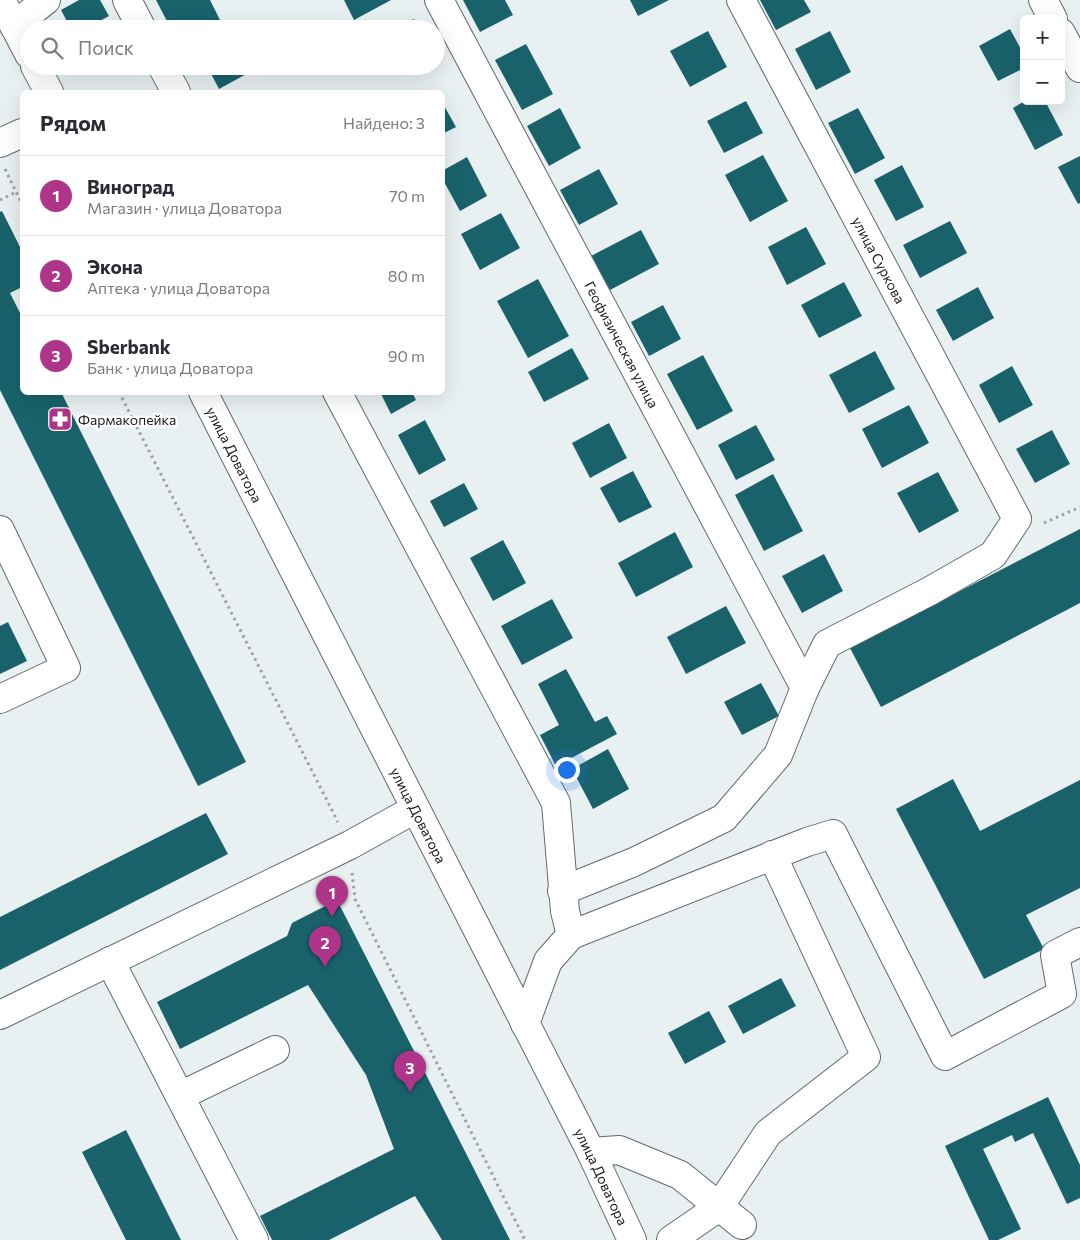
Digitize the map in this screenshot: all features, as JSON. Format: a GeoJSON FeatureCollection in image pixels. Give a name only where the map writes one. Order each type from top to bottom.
{"type":"FeatureCollection","features":[{"type":"Feature","properties":{"kind":"street"},"geometry":{"type":"LineString","coordinates":[[1,0],[20,37]]}},
{"type":"Feature","properties":{"kind":"street"},"geometry":{"type":"LineString","coordinates":[[21,20],[46,0]]}},
{"type":"Feature","properties":{"kind":"street"},"geometry":{"type":"LineString","coordinates":[[127,0],[137,20]]}},
{"type":"Feature","properties":{"kind":"street","name":"Геофизическая улица"},"geometry":{"type":"LineString","coordinates":[[439,0],[805,688]]}},
{"type":"Feature","properties":{"kind":"street","name":"улица Суркова"},"geometry":{"type":"LineString","coordinates":[[741,0],[1017,519]]}},
{"type":"Feature","properties":{"kind":"street"},"geometry":{"type":"LineString","coordinates":[[1043,0],[1052,15]]}},
{"type":"Feature","properties":{"kind":"street"},"geometry":{"type":"LineString","coordinates":[[14,26],[20,21]]}},
{"type":"Feature","properties":{"kind":"street"},"geometry":{"type":"LineString","coordinates":[[1065,40],[1080,68]]}},
{"type":"Feature","properties":{"kind":"street"},"geometry":{"type":"LineString","coordinates":[[40,75],[48,90]]}},
{"type":"Feature","properties":{"kind":"street"},"geometry":{"type":"LineString","coordinates":[[167,75],[175,90]]}},
{"type":"Feature","properties":{"kind":"street"},"geometry":{"type":"LineString","coordinates":[[2,155],[20,135]]}},
{"type":"Feature","properties":{"kind":"street","name":"улица Доватора"},"geometry":{"type":"LineString","coordinates":[[205,395],[591,1152],[632,1240]]}},
{"type":"Feature","properties":{"kind":"street"},"geometry":{"type":"LineString","coordinates":[[339,395],[556,803],[562,891],[571,935]]}},
{"type":"Feature","properties":{"kind":"street"},"geometry":{"type":"LineString","coordinates":[[562,891],[634,862],[724,818],[778,755],[805,688],[827,644],[930,591],[993,555],[1017,519]]}},
{"type":"Feature","properties":{"kind":"street"},"geometry":{"type":"LineString","coordinates":[[0,530],[66,668],[0,699]]}},
{"type":"Feature","properties":{"kind":"street"},"geometry":{"type":"LineString","coordinates":[[0,1015],[350,845],[414,808]]}},
{"type":"Feature","properties":{"kind":"street"},"geometry":{"type":"LineString","coordinates":[[525,1024],[548,961],[571,935],[772,855],[833,834],[945,1056],[1062,994],[1055,955],[1080,942]]}},
{"type":"Feature","properties":{"kind":"street"},"geometry":{"type":"LineString","coordinates":[[671,1240],[719,1207],[768,1133],[866,1057],[772,855]]}},
{"type":"Feature","properties":{"kind":"street"},"geometry":{"type":"LineString","coordinates":[[110,961],[254,1240]]}},
{"type":"Feature","properties":{"kind":"street"},"geometry":{"type":"LineString","coordinates":[[180,1096],[275,1050]]}},
{"type":"Feature","properties":{"kind":"street"},"geometry":{"type":"LineString","coordinates":[[591,1152],[619,1150],[680,1175],[742,1225]]}},
{"type":"Feature","properties":{"kind":"path"},"geometry":{"type":"LineString","coordinates":[[2,155],[20,200]]}},
{"type":"Feature","properties":{"kind":"path"},"geometry":{"type":"LineString","coordinates":[[0,200],[16,192]]}},
{"type":"Feature","properties":{"kind":"path"},"geometry":{"type":"LineString","coordinates":[[120,395],[350,845],[355,899],[525,1240]]}},
{"type":"Feature","properties":{"kind":"path"},"geometry":{"type":"LineString","coordinates":[[1017,519],[1045,523],[1080,507]]}},
{"type":"Feature","properties":{"kind":"building"},"geometry":{"type":"Polygon","coordinates":[[[79,0],[100,0],[109,16],[102,20],[66,20],[61,10],[79,0]]]}},
{"type":"Feature","properties":{"kind":"building"},"geometry":{"type":"Polygon","coordinates":[[[156,0],[210,0],[220,20],[166,20],[156,0]]]}},
{"type":"Feature","properties":{"kind":"building"},"geometry":{"type":"Polygon","coordinates":[[[344,0],[391,0],[354,20],[344,0]]]}},
{"type":"Feature","properties":{"kind":"building"},"geometry":{"type":"Polygon","coordinates":[[[463,0],[505,0],[513,15],[480,32],[463,0]]]}},
{"type":"Feature","properties":{"kind":"building"},"geometry":{"type":"Polygon","coordinates":[[[630,0],[669,0],[638,16],[630,0]]]}},
{"type":"Feature","properties":{"kind":"building"},"geometry":{"type":"Polygon","coordinates":[[[760,0],[804,0],[811,12],[776,30],[760,0]]]}},
{"type":"Feature","properties":{"kind":"building"},"geometry":{"type":"Polygon","coordinates":[[[1010,29],[1020,48],[1020,70],[998,81],[979,46],[1010,29]]]}},
{"type":"Feature","properties":{"kind":"building"},"geometry":{"type":"Polygon","coordinates":[[[708,31],[727,67],[690,87],[670,51],[708,31]]]}},
{"type":"Feature","properties":{"kind":"building"},"geometry":{"type":"Polygon","coordinates":[[[830,31],[851,72],[816,90],[795,49],[830,31]]]}},
{"type":"Feature","properties":{"kind":"building"},"geometry":{"type":"Polygon","coordinates":[[[526,44],[553,94],[522,110],[495,60],[526,44]]]}},
{"type":"Feature","properties":{"kind":"building"},"geometry":{"type":"Polygon","coordinates":[[[212,75],[245,75],[219,89],[212,75]]]}},
{"type":"Feature","properties":{"kind":"building"},"geometry":{"type":"Polygon","coordinates":[[[746,101],[763,133],[724,153],[707,121],[746,101]]]}},
{"type":"Feature","properties":{"kind":"building"},"geometry":{"type":"Polygon","coordinates":[[[1020,104],[1047,105],[1063,135],[1035,150],[1013,108],[1020,104]]]}},
{"type":"Feature","properties":{"kind":"building"},"geometry":{"type":"Polygon","coordinates":[[[445,107],[456,127],[445,132],[445,107]]]}},
{"type":"Feature","properties":{"kind":"building"},"geometry":{"type":"Polygon","coordinates":[[[560,108],[581,148],[549,166],[527,126],[560,108]]]}},
{"type":"Feature","properties":{"kind":"building"},"geometry":{"type":"Polygon","coordinates":[[[858,108],[885,158],[855,174],[828,123],[858,108]]]}},
{"type":"Feature","properties":{"kind":"building"},"geometry":{"type":"Polygon","coordinates":[[[763,155],[788,201],[750,222],[725,175],[763,155]]]}},
{"type":"Feature","properties":{"kind":"building"},"geometry":{"type":"Polygon","coordinates":[[[1080,156],[1080,203],[1078,204],[1058,167],[1080,156]]]}},
{"type":"Feature","properties":{"kind":"building"},"geometry":{"type":"Polygon","coordinates":[[[467,157],[487,196],[460,211],[445,184],[445,169],[467,157]]]}},
{"type":"Feature","properties":{"kind":"building"},"geometry":{"type":"Polygon","coordinates":[[[902,165],[924,207],[896,221],[874,180],[902,165]]]}},
{"type":"Feature","properties":{"kind":"building"},"geometry":{"type":"Polygon","coordinates":[[[599,169],[618,204],[579,225],[560,190],[599,169]]]}},
{"type":"Feature","properties":{"kind":"building"},"geometry":{"type":"Polygon","coordinates":[[[2,211],[20,247],[20,288],[10,293],[20,313],[20,395],[62,395],[246,762],[198,786],[0,390],[0,212],[2,211]]]}},
{"type":"Feature","properties":{"kind":"building"},"geometry":{"type":"Polygon","coordinates":[[[501,213],[520,248],[480,270],[461,234],[501,213]]]}},
{"type":"Feature","properties":{"kind":"building"},"geometry":{"type":"Polygon","coordinates":[[[950,221],[967,253],[920,278],[903,245],[950,221]]]}},
{"type":"Feature","properties":{"kind":"building"},"geometry":{"type":"Polygon","coordinates":[[[806,227],[826,264],[787,285],[768,247],[806,227]]]}},
{"type":"Feature","properties":{"kind":"building"},"geometry":{"type":"Polygon","coordinates":[[[641,230],[659,264],[610,290],[591,256],[641,230]]]}},
{"type":"Feature","properties":{"kind":"building"},"geometry":{"type":"Polygon","coordinates":[[[538,279],[569,336],[528,358],[497,301],[538,279]]]}},
{"type":"Feature","properties":{"kind":"building"},"geometry":{"type":"Polygon","coordinates":[[[844,282],[862,316],[819,338],[801,305],[844,282]]]}},
{"type":"Feature","properties":{"kind":"building"},"geometry":{"type":"Polygon","coordinates":[[[978,287],[994,318],[953,341],[936,310],[978,287]]]}},
{"type":"Feature","properties":{"kind":"building"},"geometry":{"type":"Polygon","coordinates":[[[663,305],[681,339],[649,356],[631,322],[663,305]]]}},
{"type":"Feature","properties":{"kind":"building"},"geometry":{"type":"Polygon","coordinates":[[[572,348],[589,379],[544,402],[528,372],[572,348]]]}},
{"type":"Feature","properties":{"kind":"building"},"geometry":{"type":"Polygon","coordinates":[[[875,351],[895,389],[849,413],[829,375],[875,351]]]}},
{"type":"Feature","properties":{"kind":"building"},"geometry":{"type":"Polygon","coordinates":[[[703,355],[733,411],[697,430],[667,374],[703,355]]]}},
{"type":"Feature","properties":{"kind":"building"},"geometry":{"type":"Polygon","coordinates":[[[1012,366],[1033,405],[999,423],[979,385],[1012,366]]]}},
{"type":"Feature","properties":{"kind":"building"},"geometry":{"type":"Polygon","coordinates":[[[382,395],[414,395],[416,400],[391,414],[382,395]]]}},
{"type":"Feature","properties":{"kind":"building"},"geometry":{"type":"Polygon","coordinates":[[[909,405],[929,443],[882,468],[862,429],[909,405]]]}},
{"type":"Feature","properties":{"kind":"building"},"geometry":{"type":"Polygon","coordinates":[[[425,420],[446,460],[419,475],[398,435],[425,420]]]}},
{"type":"Feature","properties":{"kind":"building"},"geometry":{"type":"Polygon","coordinates":[[[609,423],[627,458],[590,478],[572,443],[609,423]]]}},
{"type":"Feature","properties":{"kind":"building"},"geometry":{"type":"Polygon","coordinates":[[[756,425],[775,460],[736,480],[718,445],[756,425]]]}},
{"type":"Feature","properties":{"kind":"building"},"geometry":{"type":"Polygon","coordinates":[[[1052,430],[1070,464],[1035,483],[1016,449],[1052,430]]]}},
{"type":"Feature","properties":{"kind":"building"},"geometry":{"type":"Polygon","coordinates":[[[633,471],[652,507],[619,523],[600,488],[633,471]]]}},
{"type":"Feature","properties":{"kind":"building"},"geometry":{"type":"Polygon","coordinates":[[[938,472],[959,511],[919,533],[897,493],[938,472]]]}},
{"type":"Feature","properties":{"kind":"building"},"geometry":{"type":"Polygon","coordinates":[[[773,474],[803,531],[764,551],[735,495],[773,474]]]}},
{"type":"Feature","properties":{"kind":"building"},"geometry":{"type":"Polygon","coordinates":[[[464,483],[478,509],[444,527],[430,501],[464,483]]]}},
{"type":"Feature","properties":{"kind":"building"},"geometry":{"type":"Polygon","coordinates":[[[1080,529],[1080,603],[881,707],[850,648],[1080,529]]]}},
{"type":"Feature","properties":{"kind":"building"},"geometry":{"type":"Polygon","coordinates":[[[675,532],[693,567],[636,597],[618,563],[675,532]]]}},
{"type":"Feature","properties":{"kind":"building"},"geometry":{"type":"Polygon","coordinates":[[[503,540],[526,583],[493,601],[470,558],[503,540]]]}},
{"type":"Feature","properties":{"kind":"building"},"geometry":{"type":"Polygon","coordinates":[[[824,554],[843,591],[802,613],[782,576],[824,554]]]}},
{"type":"Feature","properties":{"kind":"building"},"geometry":{"type":"Polygon","coordinates":[[[552,599],[573,638],[522,665],[501,626],[552,599]]]}},
{"type":"Feature","properties":{"kind":"building"},"geometry":{"type":"Polygon","coordinates":[[[726,606],[746,643],[686,674],[667,637],[726,606]]]}},
{"type":"Feature","properties":{"kind":"building"},"geometry":{"type":"Polygon","coordinates":[[[8,622],[27,661],[0,674],[0,626],[8,622]]]}},
{"type":"Feature","properties":{"kind":"building"},"geometry":{"type":"Polygon","coordinates":[[[566,669],[595,722],[607,716],[617,734],[556,766],[540,735],[559,725],[538,684],[566,669]]]}},
{"type":"Feature","properties":{"kind":"building"},"geometry":{"type":"Polygon","coordinates":[[[761,683],[779,716],[742,735],[724,702],[761,683]]]}},
{"type":"Feature","properties":{"kind":"building"},"geometry":{"type":"Polygon","coordinates":[[[608,749],[629,789],[593,809],[572,769],[608,749]]]}},
{"type":"Feature","properties":{"kind":"building"},"geometry":{"type":"Polygon","coordinates":[[[953,779],[980,831],[1080,780],[1080,888],[1026,915],[1044,949],[984,979],[896,809],[953,779]]]}},
{"type":"Feature","properties":{"kind":"building"},"geometry":{"type":"Polygon","coordinates":[[[206,813],[228,854],[0,970],[0,917],[206,813]]]}},
{"type":"Feature","properties":{"kind":"building"},"geometry":{"type":"Polygon","coordinates":[[[337,900],[510,1240],[442,1240],[415,1196],[329,1240],[272,1240],[260,1216],[394,1149],[366,1075],[308,985],[180,1049],[157,1002],[287,936],[292,923],[337,900]]]}},
{"type":"Feature","properties":{"kind":"building"},"geometry":{"type":"Polygon","coordinates":[[[781,978],[796,1006],[743,1034],[728,1006],[781,978]]]}},
{"type":"Feature","properties":{"kind":"building"},"geometry":{"type":"Polygon","coordinates":[[[709,1011],[726,1042],[685,1064],[668,1033],[709,1011]]]}},
{"type":"Feature","properties":{"kind":"building"},"geometry":{"type":"Polygon","coordinates":[[[1048,1097],[1080,1165],[1080,1198],[1067,1204],[1033,1133],[1015,1142],[1012,1135],[983,1149],[1021,1229],[998,1240],[989,1240],[945,1146],[1048,1097]]]}},
{"type":"Feature","properties":{"kind":"building"},"geometry":{"type":"Polygon","coordinates":[[[126,1130],[181,1240],[126,1240],[82,1152],[126,1130]]]}},
{"type":"Feature","properties":{"kind":"place","name":"Фармакопейка"},"geometry":{"type":"Point","coordinates":[60,419]}},
{"type":"Feature","properties":{"kind":"place","name":"Виноград"},"geometry":{"type":"Point","coordinates":[332,917]}},
{"type":"Feature","properties":{"kind":"place","name":"Экона"},"geometry":{"type":"Point","coordinates":[325,967]}},
{"type":"Feature","properties":{"kind":"place","name":"Sberbank"},"geometry":{"type":"Point","coordinates":[410,1092]}}]}
